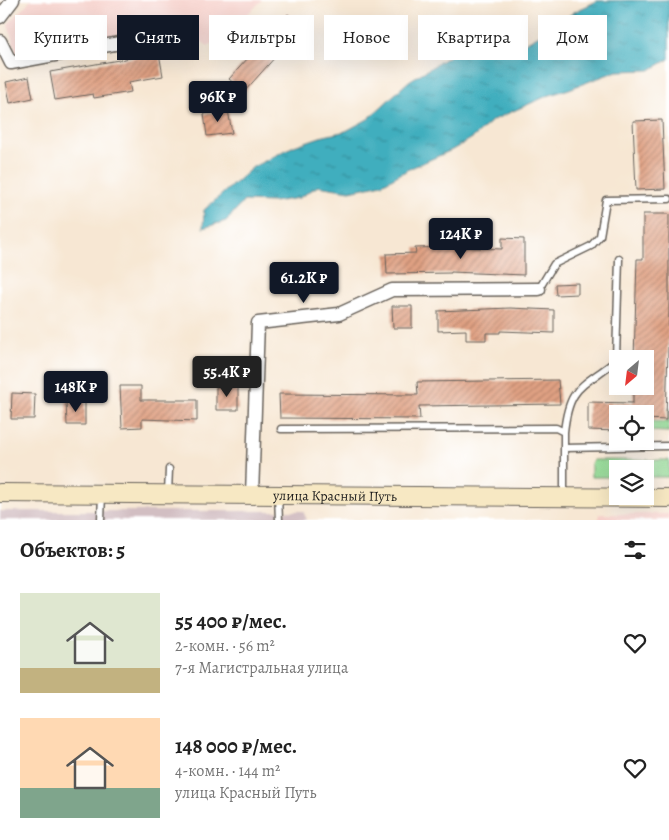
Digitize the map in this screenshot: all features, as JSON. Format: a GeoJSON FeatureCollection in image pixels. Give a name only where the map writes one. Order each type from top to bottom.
{"type":"FeatureCollection","features":[{"type":"Feature","properties":{"kind":"main road","name":"улица Красный Путь"},"geometry":{"type":"LineString","coordinates":[[0,493],[669,498]]}},
{"type":"Feature","properties":{"kind":"street"},"geometry":{"type":"LineString","coordinates":[[0,17],[14,0]]}},
{"type":"Feature","properties":{"kind":"street"},"geometry":{"type":"LineString","coordinates":[[0,41],[11,63],[117,43]]}},
{"type":"Feature","properties":{"kind":"street"},"geometry":{"type":"LineString","coordinates":[[252,495],[258,323],[339,314],[392,290],[539,289]]}},
{"type":"Feature","properties":{"kind":"lane"},"geometry":{"type":"LineString","coordinates":[[539,289],[554,264],[592,246],[600,236],[606,200],[669,199]]}},
{"type":"Feature","properties":{"kind":"lane"},"geometry":{"type":"LineString","coordinates":[[564,497],[564,432],[566,415],[574,393],[614,362],[616,358],[619,259]]}},
{"type":"Feature","properties":{"kind":"lane"},"geometry":{"type":"LineString","coordinates":[[281,429],[556,428],[564,432]]}},
{"type":"Feature","properties":{"kind":"lane"},"geometry":{"type":"LineString","coordinates":[[564,448],[669,446]]}},
{"type":"Feature","properties":{"kind":"lane"},"geometry":{"type":"LineString","coordinates":[[168,494],[169,469]]}},
{"type":"Feature","properties":{"kind":"lane"},"geometry":{"type":"LineString","coordinates":[[101,520],[102,494]]}},
{"type":"Feature","properties":{"kind":"lane"},"geometry":{"type":"LineString","coordinates":[[278,495],[278,520]]}},
{"type":"Feature","properties":{"kind":"shaded area"},"geometry":{"type":"Polygon","coordinates":[[[31,0],[262,0],[246,15],[209,15],[208,47],[199,39],[199,15],[117,15],[117,35],[107,37],[107,15],[17,15],[31,0]]]}},
{"type":"Feature","properties":{"kind":"shaded area"},"geometry":{"type":"Polygon","coordinates":[[[15,17],[15,48],[8,24],[15,17]]]}},
{"type":"Feature","properties":{"kind":"shaded area"},"geometry":{"type":"Polygon","coordinates":[[[0,511],[303,511],[307,520],[0,520],[0,511]]]}},
{"type":"Feature","properties":{"kind":"shaded area"},"geometry":{"type":"Polygon","coordinates":[[[599,514],[669,514],[669,520],[599,520],[599,514]]]}},
{"type":"Feature","properties":{"kind":"green space"},"geometry":{"type":"Polygon","coordinates":[[[669,408],[669,432],[654,431],[654,421],[668,422],[669,408]]]}},
{"type":"Feature","properties":{"kind":"green space"},"geometry":{"type":"Polygon","coordinates":[[[594,460],[609,460],[609,477],[591,477],[591,463],[594,460]]]}},
{"type":"Feature","properties":{"kind":"green space"},"geometry":{"type":"Polygon","coordinates":[[[654,460],[669,460],[669,477],[654,477],[654,460]]]}},
{"type":"Feature","properties":{"kind":"water"},"geometry":{"type":"Polygon","coordinates":[[[669,0],[669,59],[650,70],[617,71],[547,96],[493,120],[474,137],[452,150],[411,168],[382,184],[350,191],[318,186],[299,198],[273,202],[244,201],[226,221],[203,228],[204,210],[253,167],[294,146],[346,131],[368,119],[409,81],[443,60],[528,60],[528,41],[538,36],[538,60],[607,60],[607,15],[570,15],[597,1],[669,0]]]}},
{"type":"Feature","properties":{"kind":"building"},"geometry":{"type":"Polygon","coordinates":[[[119,60],[160,60],[163,76],[129,82],[131,92],[94,98],[93,94],[55,100],[50,72],[119,60]]]}},
{"type":"Feature","properties":{"kind":"building"},"geometry":{"type":"Polygon","coordinates":[[[246,60],[273,60],[244,92],[229,79],[246,60]]]}},
{"type":"Feature","properties":{"kind":"building"},"geometry":{"type":"Polygon","coordinates":[[[29,77],[33,98],[10,103],[6,82],[29,77]]]}},
{"type":"Feature","properties":{"kind":"building"},"geometry":{"type":"Polygon","coordinates":[[[228,110],[232,133],[207,136],[204,114],[228,110]]]}},
{"type":"Feature","properties":{"kind":"building"},"geometry":{"type":"Polygon","coordinates":[[[662,120],[665,189],[636,190],[633,121],[662,120]]]}},
{"type":"Feature","properties":{"kind":"building"},"geometry":{"type":"Polygon","coordinates":[[[643,214],[669,214],[666,420],[654,419],[654,405],[609,405],[609,431],[588,430],[588,402],[633,403],[633,395],[654,395],[654,350],[634,350],[637,259],[643,259],[643,214]]]}},
{"type":"Feature","properties":{"kind":"building"},"geometry":{"type":"Polygon","coordinates":[[[502,238],[524,239],[524,275],[451,272],[387,274],[386,254],[416,253],[415,248],[502,249],[502,238]]]}},
{"type":"Feature","properties":{"kind":"building"},"geometry":{"type":"Polygon","coordinates":[[[578,283],[578,294],[556,295],[555,284],[578,283]]]}},
{"type":"Feature","properties":{"kind":"building"},"geometry":{"type":"Polygon","coordinates":[[[392,306],[412,306],[412,328],[393,328],[392,306]]]}},
{"type":"Feature","properties":{"kind":"building"},"geometry":{"type":"Polygon","coordinates":[[[510,308],[554,310],[554,333],[500,331],[500,333],[486,333],[486,340],[466,340],[466,330],[438,331],[438,311],[510,308]]]}},
{"type":"Feature","properties":{"kind":"building"},"geometry":{"type":"Polygon","coordinates":[[[558,380],[560,404],[419,406],[420,419],[280,418],[279,394],[418,395],[417,382],[558,380]]]}},
{"type":"Feature","properties":{"kind":"building"},"geometry":{"type":"Polygon","coordinates":[[[120,386],[141,386],[141,400],[197,400],[197,421],[142,419],[142,427],[122,428],[120,386]]]}},
{"type":"Feature","properties":{"kind":"building"},"geometry":{"type":"Polygon","coordinates":[[[216,387],[238,387],[238,410],[216,410],[216,387]]]}},
{"type":"Feature","properties":{"kind":"building"},"geometry":{"type":"Polygon","coordinates":[[[12,393],[35,394],[34,419],[11,419],[12,393]]]}},
{"type":"Feature","properties":{"kind":"building"},"geometry":{"type":"Polygon","coordinates":[[[85,400],[85,425],[67,425],[66,401],[85,400]]]}}]}
